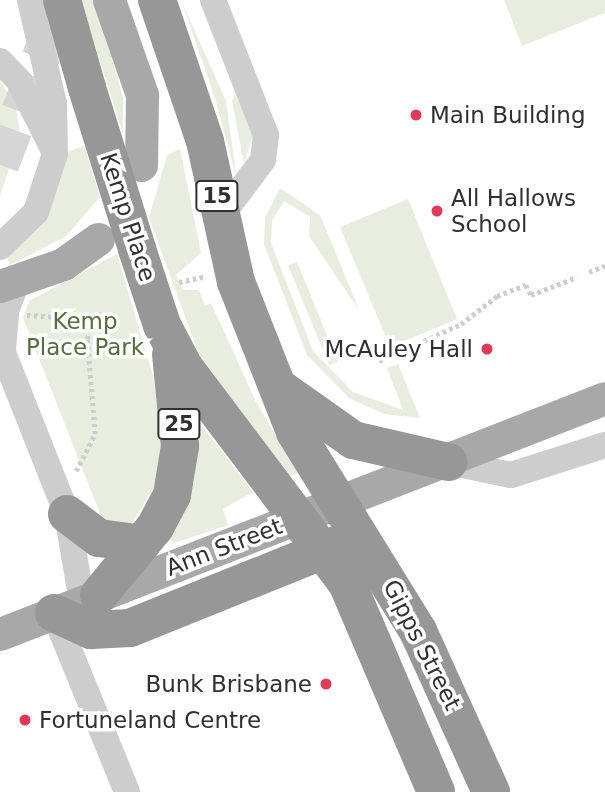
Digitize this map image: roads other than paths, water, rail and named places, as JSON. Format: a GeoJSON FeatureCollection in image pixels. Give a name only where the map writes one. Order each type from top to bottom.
{"type":"FeatureCollection","features":[{"type":"Feature","properties":{"kind":"highway","name":"Kemp Place"},"geometry":{"type":"LineString","coordinates":[[62,0],[137,250],[167,338],[225,429],[302,518]]}},
{"type":"Feature","properties":{"kind":"highway","name":"15"},"geometry":{"type":"LineString","coordinates":[[157,0],[205,141],[242,300],[281,390],[295,432],[351,519]]}},
{"type":"Feature","properties":{"kind":"highway","name":"25"},"geometry":{"type":"LineString","coordinates":[[78,604],[142,544],[177,477],[178,413],[167,338]]}},
{"type":"Feature","properties":{"kind":"highway"},"geometry":{"type":"LineString","coordinates":[[281,390],[353,440],[448,462]]}},
{"type":"Feature","properties":{"kind":"highway"},"geometry":{"type":"LineString","coordinates":[[67,514],[99,538],[142,544]]}},
{"type":"Feature","properties":{"kind":"highway","name":"Gipps Street"},"geometry":{"type":"LineString","coordinates":[[302,518],[326,548],[367,627],[436,792]]}},
{"type":"Feature","properties":{"kind":"highway"},"geometry":{"type":"LineString","coordinates":[[78,604],[91,630],[130,628],[326,548],[351,519]]}},
{"type":"Feature","properties":{"kind":"highway","name":"Gipps Street"},"geometry":{"type":"LineString","coordinates":[[351,519],[418,631],[491,792]]}},
{"type":"Feature","properties":{"kind":"main road"},"geometry":{"type":"LineString","coordinates":[[109,0],[142,95],[141,165]]}},
{"type":"Feature","properties":{"kind":"main road"},"geometry":{"type":"LineString","coordinates":[[8,292],[63,264],[98,239]]}},
{"type":"Feature","properties":{"kind":"main road","name":"Ann Street"},"geometry":{"type":"LineString","coordinates":[[0,634],[302,518],[351,519],[448,462],[605,398]]}},
{"type":"Feature","properties":{"kind":"street"},"geometry":{"type":"LineString","coordinates":[[0,247],[36,212],[55,154],[54,104],[30,0]]}},
{"type":"Feature","properties":{"kind":"street"},"geometry":{"type":"LineString","coordinates":[[214,0],[266,135],[263,160],[221,216]]}},
{"type":"Feature","properties":{"kind":"street"},"geometry":{"type":"LineString","coordinates":[[0,61],[19,81],[55,154]]}},
{"type":"Feature","properties":{"kind":"street"},"geometry":{"type":"LineString","coordinates":[[8,292],[1,347],[67,514],[78,604],[123,784]]}},
{"type":"Feature","properties":{"kind":"street"},"geometry":{"type":"LineString","coordinates":[[448,462],[511,475],[605,445]]}},
{"type":"Feature","properties":{"kind":"tunnel"},"geometry":{"type":"LineString","coordinates":[[0,165],[52,28]]}},
{"type":"Feature","properties":{"kind":"place","name":"Main Building"},"geometry":{"type":"Point","coordinates":[416,115]}},
{"type":"Feature","properties":{"kind":"place","name":"All Hallows School"},"geometry":{"type":"Point","coordinates":[437,211]}},
{"type":"Feature","properties":{"kind":"place","name":"McAuley Hall"},"geometry":{"type":"Point","coordinates":[487,349]}},
{"type":"Feature","properties":{"kind":"place","name":"Bunk Brisbane"},"geometry":{"type":"Point","coordinates":[326,684]}},
{"type":"Feature","properties":{"kind":"place","name":"Fortuneland Centre"},"geometry":{"type":"Point","coordinates":[25,720]}},
{"type":"Feature","properties":{"kind":"park label","name":"Kemp Place Park"},"geometry":{"type":"Point","coordinates":[85,334]}}]}
